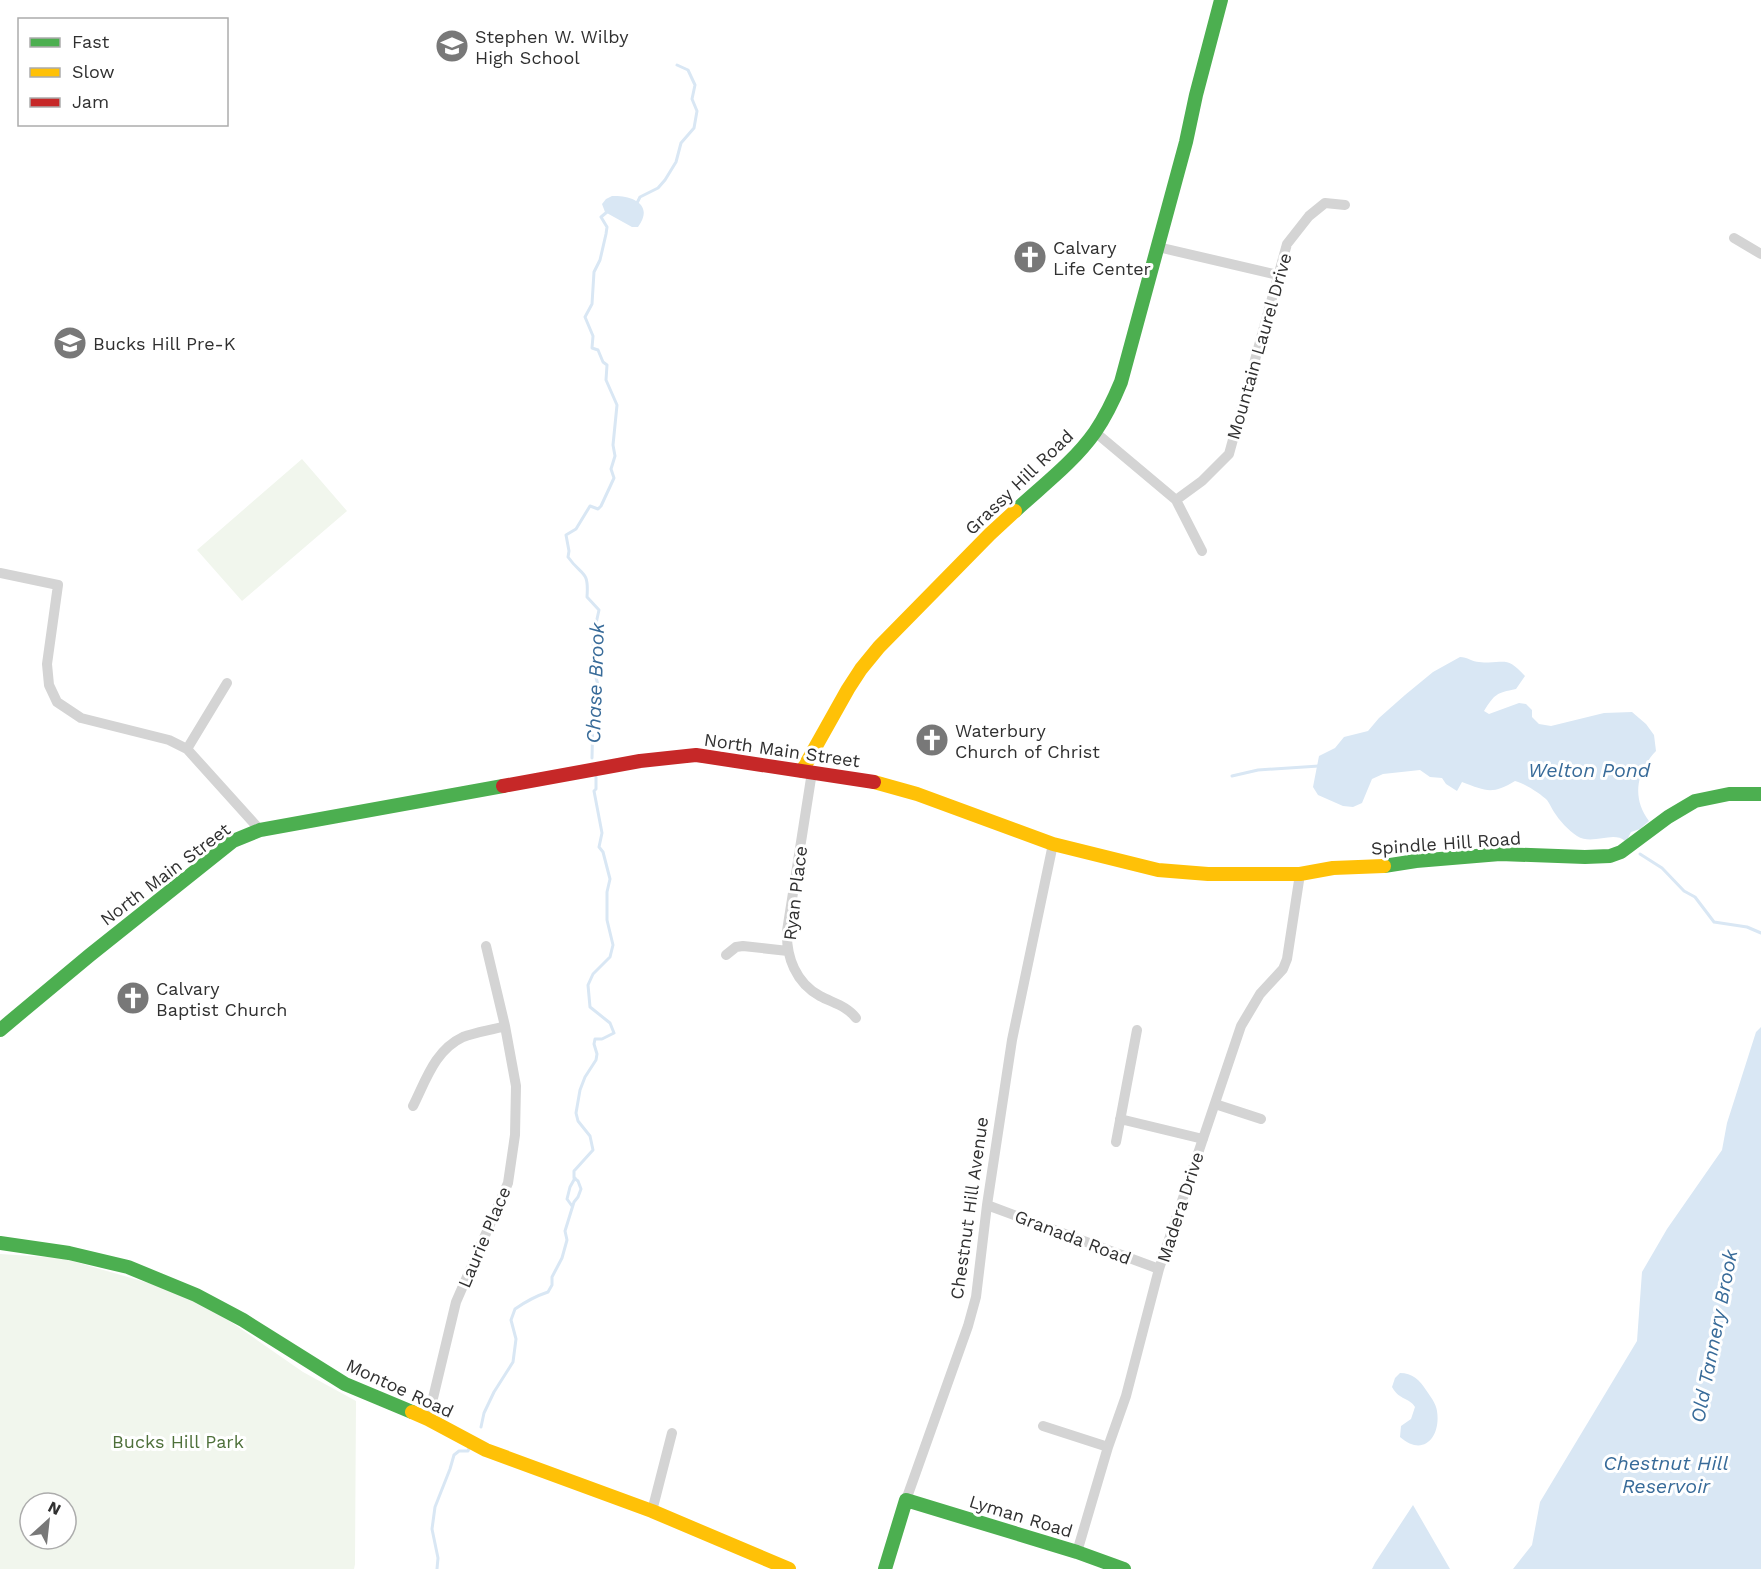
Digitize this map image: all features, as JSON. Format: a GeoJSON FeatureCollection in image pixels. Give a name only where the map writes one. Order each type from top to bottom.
{"type":"FeatureCollection","features":[{"type":"Feature","properties":{"kind":"street","name":"Grassy Hill Road"},"geometry":{"type":"LineString","coordinates":[[807,772],[854,679],[879,647],[990,534],[1073,457],[1095,432],[1112,405],[1121,382],[1158,247],[1221,0]]}},
{"type":"Feature","properties":{"kind":"street","name":"Mountain Laurel Drive"},"geometry":{"type":"LineString","coordinates":[[1176,500],[1202,481],[1229,454],[1287,244],[1309,216],[1325,203],[1345,205]]}},
{"type":"Feature","properties":{"kind":"street"},"geometry":{"type":"LineString","coordinates":[[1734,238],[1761,254]]}},
{"type":"Feature","properties":{"kind":"street"},"geometry":{"type":"LineString","coordinates":[[1158,247],[1278,275]]}},
{"type":"Feature","properties":{"kind":"street"},"geometry":{"type":"LineString","coordinates":[[1095,432],[1176,500],[1202,551]]}},
{"type":"Feature","properties":{"kind":"street"},"geometry":{"type":"LineString","coordinates":[[0,573],[58,585],[46,664],[49,685],[57,702],[81,718],[168,740],[187,749],[260,830]]}},
{"type":"Feature","properties":{"kind":"street"},"geometry":{"type":"LineString","coordinates":[[187,749],[227,683]]}},
{"type":"Feature","properties":{"kind":"street","name":"North Main Street"},"geometry":{"type":"LineString","coordinates":[[0,1030],[233,841],[260,830],[640,760],[696,755],[869,781],[917,794],[1053,844],[1158,870],[1208,874],[1300,874],[1333,868]]}},
{"type":"Feature","properties":{"kind":"street","name":"Ryan Place"},"geometry":{"type":"LineString","coordinates":[[807,772],[787,932],[788,951],[794,968],[809,987],[820,996],[844,1007],[856,1018]]}},
{"type":"Feature","properties":{"kind":"street","name":"Spindle Hill Road"},"geometry":{"type":"LineString","coordinates":[[1333,868],[1382,866],[1500,854],[1610,856],[1621,852],[1668,817],[1695,801],[1730,794],[1761,794]]}},
{"type":"Feature","properties":{"kind":"street","name":"Chestnut Hill Avenue"},"geometry":{"type":"LineString","coordinates":[[885,1569],[906,1500],[968,1326],[976,1297],[987,1205],[1012,1040],[1053,844]]}},
{"type":"Feature","properties":{"kind":"street","name":"Madera Drive"},"geometry":{"type":"LineString","coordinates":[[1077,1552],[1108,1447],[1126,1396],[1159,1269],[1241,1026],[1260,994],[1283,969],[1287,958],[1300,874]]}},
{"type":"Feature","properties":{"kind":"street","name":"Laurie Place"},"geometry":{"type":"LineString","coordinates":[[428,1419],[456,1302],[508,1183],[515,1135],[516,1086],[505,1026],[486,946]]}},
{"type":"Feature","properties":{"kind":"street"},"geometry":{"type":"LineString","coordinates":[[726,955],[736,947],[743,946],[788,951]]}},
{"type":"Feature","properties":{"kind":"street"},"geometry":{"type":"LineString","coordinates":[[413,1106],[434,1063],[446,1048],[463,1037],[505,1026]]}},
{"type":"Feature","properties":{"kind":"street"},"geometry":{"type":"LineString","coordinates":[[1116,1142],[1137,1030]]}},
{"type":"Feature","properties":{"kind":"street"},"geometry":{"type":"LineString","coordinates":[[1215,1104],[1261,1119]]}},
{"type":"Feature","properties":{"kind":"street"},"geometry":{"type":"LineString","coordinates":[[1120,1119],[1203,1139]]}},
{"type":"Feature","properties":{"kind":"street","name":"Granada Road"},"geometry":{"type":"LineString","coordinates":[[987,1205],[1159,1269]]}},
{"type":"Feature","properties":{"kind":"street","name":"Montoe Road"},"geometry":{"type":"LineString","coordinates":[[0,1243],[69,1253],[128,1267],[196,1295],[243,1320],[345,1384],[428,1419],[486,1450],[652,1511],[789,1569]]}},
{"type":"Feature","properties":{"kind":"street"},"geometry":{"type":"LineString","coordinates":[[1043,1426],[1108,1447]]}},
{"type":"Feature","properties":{"kind":"street"},"geometry":{"type":"LineString","coordinates":[[652,1511],[672,1433]]}},
{"type":"Feature","properties":{"kind":"street","name":"Lyman Road"},"geometry":{"type":"LineString","coordinates":[[906,1500],[1077,1552],[1124,1569]]}},
{"type":"Feature","properties":{"kind":"green space"},"geometry":{"type":"Polygon","coordinates":[[[302,459],[347,511],[242,601],[197,550],[302,459]]]}},
{"type":"Feature","properties":{"kind":"green space","name":"Bucks Hill Park"},"geometry":{"type":"Polygon","coordinates":[[[0,1254],[62,1258],[183,1293],[231,1322],[303,1372],[356,1401],[354,1569],[0,1569],[0,1254]]]}},
{"type":"Feature","properties":{"kind":"water"},"geometry":{"type":"Polygon","coordinates":[[[612,196],[626,197],[638,202],[644,212],[638,227],[632,227],[605,212],[602,204],[612,196]]]}},
{"type":"Feature","properties":{"kind":"water","name":"Welton Pond"},"geometry":{"type":"Polygon","coordinates":[[[1460,657],[1477,662],[1508,663],[1525,676],[1516,689],[1500,693],[1494,698],[1484,711],[1489,714],[1519,703],[1526,704],[1532,710],[1532,717],[1539,724],[1551,726],[1604,713],[1632,712],[1646,724],[1654,735],[1656,751],[1644,767],[1638,794],[1643,812],[1649,821],[1640,829],[1631,832],[1625,841],[1615,837],[1583,839],[1564,825],[1544,798],[1519,782],[1515,781],[1489,790],[1462,782],[1457,791],[1446,784],[1442,778],[1430,777],[1420,770],[1383,774],[1372,779],[1362,803],[1353,807],[1343,806],[1318,795],[1313,787],[1319,756],[1335,748],[1344,737],[1368,731],[1379,718],[1433,672],[1460,657]]]}},
{"type":"Feature","properties":{"kind":"water","name":"Chestnut Hill Reservoir"},"geometry":{"type":"Polygon","coordinates":[[[1761,1027],[1761,1569],[1513,1569],[1532,1545],[1540,1502],[1637,1341],[1642,1272],[1667,1229],[1722,1150],[1727,1123],[1756,1032],[1761,1027]]]}},
{"type":"Feature","properties":{"kind":"water"},"geometry":{"type":"Polygon","coordinates":[[[1400,1373],[1408,1374],[1418,1380],[1424,1386],[1436,1408],[1438,1420],[1436,1429],[1429,1441],[1423,1445],[1409,1443],[1400,1437],[1401,1426],[1411,1419],[1415,1407],[1398,1395],[1392,1387],[1395,1378],[1400,1373]]]}},
{"type":"Feature","properties":{"kind":"water"},"geometry":{"type":"Polygon","coordinates":[[[1413,1505],[1450,1569],[1372,1569],[1375,1563],[1413,1505]]]}},
{"type":"Feature","properties":{"kind":"waterway","name":"Chase Brook"},"geometry":{"type":"LineString","coordinates":[[637,203],[640,197],[658,188],[665,180],[676,162],[681,143],[694,128],[697,111],[692,99],[695,85],[688,70],[677,65]]}},
{"type":"Feature","properties":{"kind":"waterway","name":"Chase Brook"},"geometry":{"type":"LineString","coordinates":[[592,758],[593,714],[598,685],[594,670],[593,637],[599,610],[587,597],[586,577],[568,557],[566,535],[576,529],[590,506],[598,509],[601,506],[614,478],[611,469],[615,456],[613,445],[617,405],[606,380],[607,365],[603,362],[598,350],[592,348],[593,336],[585,317],[592,304],[594,272],[600,260],[606,234],[607,227],[601,217],[607,212]]}},
{"type":"Feature","properties":{"kind":"waterway","name":"Old Tannery Brook"},"geometry":{"type":"LineString","coordinates":[[1232,776],[1258,770],[1319,766]]}},
{"type":"Feature","properties":{"kind":"waterway","name":"Chase Brook"},"geometry":{"type":"LineString","coordinates":[[481,1427],[484,1413],[494,1392],[513,1362],[516,1339],[511,1320],[515,1309],[548,1292],[552,1285],[552,1277],[562,1258],[567,1240],[565,1231],[574,1202],[581,1189],[574,1178],[574,1171],[593,1150],[590,1136],[578,1121],[576,1113],[580,1090],[596,1060],[595,1039],[602,1039],[614,1033],[610,1023],[590,1007],[588,985],[593,974],[610,957],[613,945],[607,920],[607,892],[610,879],[603,852],[599,847],[602,833],[594,791],[596,777]]}},
{"type":"Feature","properties":{"kind":"waterway","name":"Old Tannery Brook"},"geometry":{"type":"LineString","coordinates":[[1640,854],[1662,868],[1684,891],[1695,897],[1714,922],[1747,927],[1761,933]]}},
{"type":"Feature","properties":{"kind":"waterway"},"geometry":{"type":"LineString","coordinates":[[572,1206],[567,1199],[575,1178]]}},
{"type":"Feature","properties":{"kind":"waterway","name":"Chase Brook"},"geometry":{"type":"LineString","coordinates":[[437,1569],[438,1558],[432,1529],[435,1507],[454,1455],[459,1451],[468,1451],[469,1448]]}},
{"type":"Feature","properties":{"kind":"traffic: fast"},"geometry":{"type":"LineString","coordinates":[[1015,511],[1068,464],[1087,443],[1106,414],[1121,382],[1186,142],[1221,0]]}},
{"type":"Feature","properties":{"kind":"traffic: fast"},"geometry":{"type":"LineString","coordinates":[[0,1030],[233,841],[260,830],[503,786]]}},
{"type":"Feature","properties":{"kind":"traffic: fast"},"geometry":{"type":"LineString","coordinates":[[1384,866],[1500,854],[1610,856],[1621,852],[1668,817],[1695,801],[1729,794],[1761,794]]}},
{"type":"Feature","properties":{"kind":"traffic: fast"},"geometry":{"type":"LineString","coordinates":[[0,1243],[69,1253],[128,1267],[196,1295],[243,1320],[345,1384],[412,1412]]}},
{"type":"Feature","properties":{"kind":"traffic: fast"},"geometry":{"type":"LineString","coordinates":[[885,1569],[906,1500],[1077,1552],[1124,1569]]}},
{"type":"Feature","properties":{"kind":"traffic: slow"},"geometry":{"type":"LineString","coordinates":[[802,771],[848,689],[879,647],[1015,511]]}},
{"type":"Feature","properties":{"kind":"traffic: slow"},"geometry":{"type":"LineString","coordinates":[[874,782],[917,794],[1053,844],[1158,870],[1208,874],[1300,874],[1333,868],[1384,866]]}},
{"type":"Feature","properties":{"kind":"traffic: slow"},"geometry":{"type":"LineString","coordinates":[[412,1412],[486,1450],[652,1511],[789,1569]]}},
{"type":"Feature","properties":{"kind":"traffic: jam"},"geometry":{"type":"LineString","coordinates":[[503,786],[640,761],[696,755],[874,782]]}},
{"type":"Feature","properties":{"kind":"place","name":"Stephen W. Wilby High School"},"geometry":{"type":"Point","coordinates":[452,46]}},
{"type":"Feature","properties":{"kind":"place","name":"Calvary Life Center"},"geometry":{"type":"Point","coordinates":[1030,257]}},
{"type":"Feature","properties":{"kind":"place","name":"Bucks Hill Pre-K"},"geometry":{"type":"Point","coordinates":[70,343]}},
{"type":"Feature","properties":{"kind":"place","name":"Waterbury Church of Christ"},"geometry":{"type":"Point","coordinates":[932,740]}},
{"type":"Feature","properties":{"kind":"place","name":"Calvary Baptist Church"},"geometry":{"type":"Point","coordinates":[133,998]}}]}
